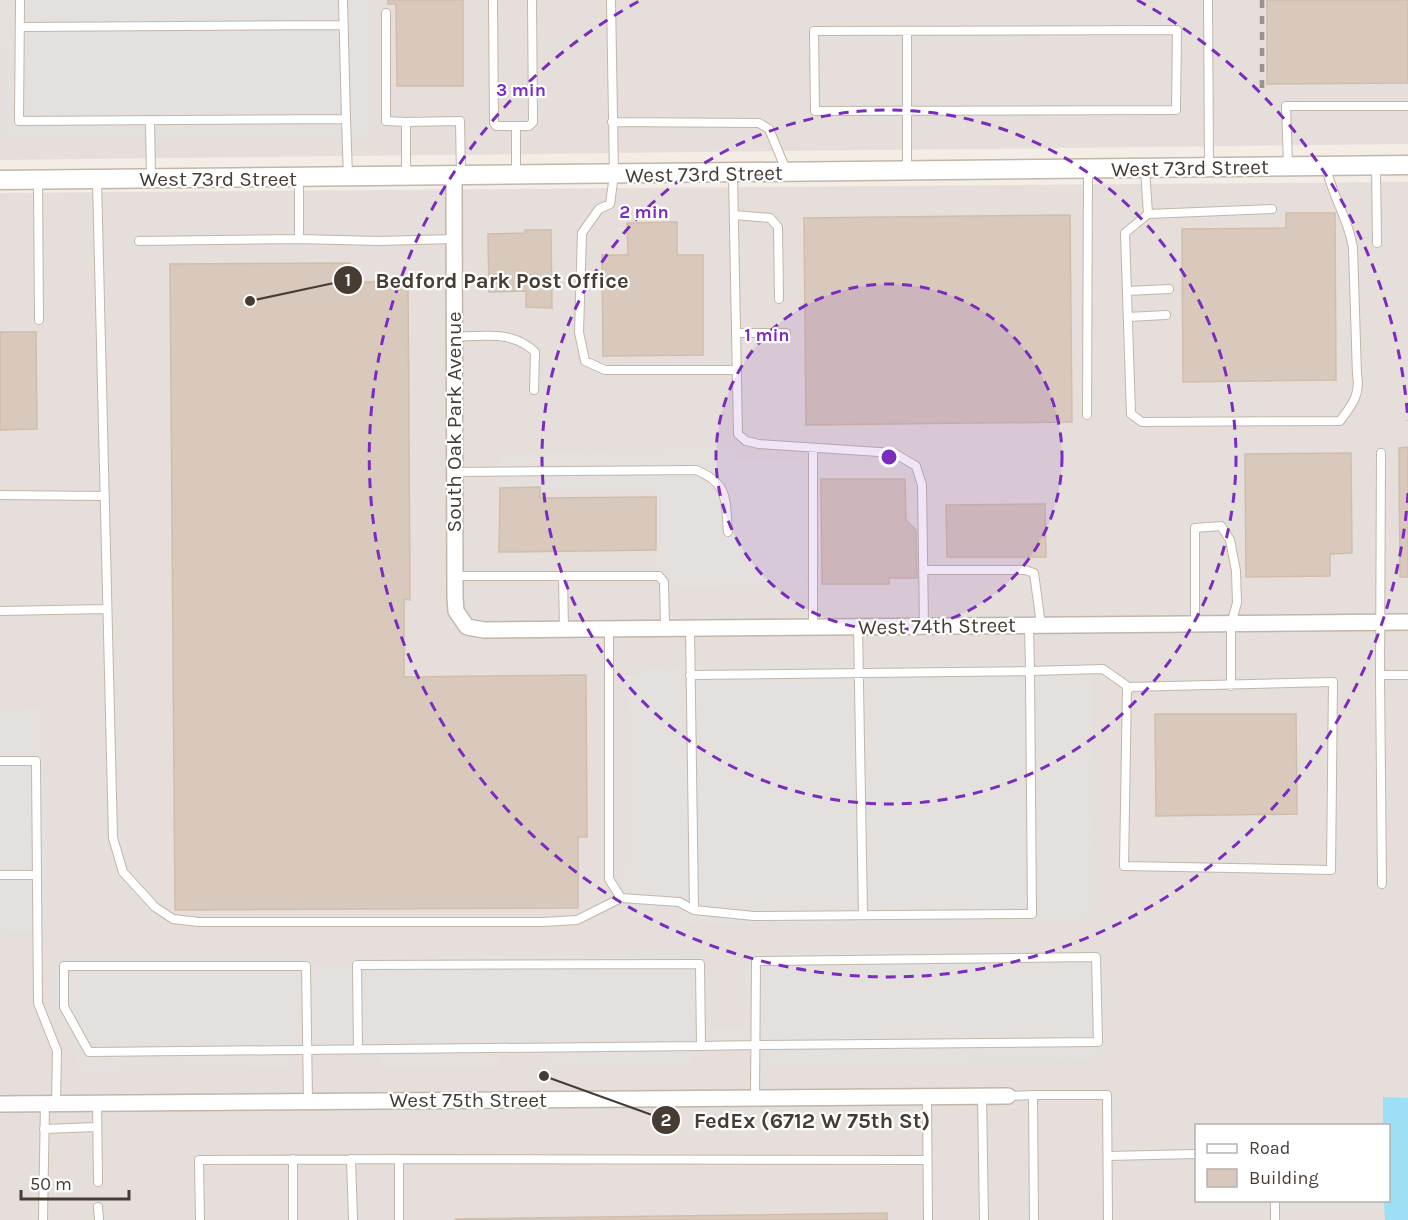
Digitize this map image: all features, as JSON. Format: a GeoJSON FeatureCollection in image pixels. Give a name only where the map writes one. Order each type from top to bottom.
{"type":"FeatureCollection","features":[{"type":"Feature","properties":{"kind":"street","name":"West 73rd Street"},"geometry":{"type":"LineString","coordinates":[[0,180],[458,177],[1408,165]]}},
{"type":"Feature","properties":{"kind":"street","name":"South Oak Park Avenue"},"geometry":{"type":"LineString","coordinates":[[458,177],[454,239],[454,576],[456,611],[467,627]]}},
{"type":"Feature","properties":{"kind":"street","name":"West 74th Street"},"geometry":{"type":"LineString","coordinates":[[467,627],[484,630],[1408,622]]}},
{"type":"Feature","properties":{"kind":"street","name":"West 75th Street"},"geometry":{"type":"LineString","coordinates":[[0,1104],[755,1098],[927,1102],[982,1096],[1008,1096]]}},
{"type":"Feature","properties":{"kind":"lane"},"geometry":{"type":"LineString","coordinates":[[20,0],[19,121],[346,119]]}},
{"type":"Feature","properties":{"kind":"lane"},"geometry":{"type":"LineString","coordinates":[[343,0],[348,178]]}},
{"type":"Feature","properties":{"kind":"lane"},"geometry":{"type":"LineString","coordinates":[[493,0],[494,123],[496,126],[530,126],[533,123],[532,0]]}},
{"type":"Feature","properties":{"kind":"lane"},"geometry":{"type":"LineString","coordinates":[[611,0],[614,175],[610,204],[599,209],[582,233],[579,332],[585,361],[605,370],[736,370]]}},
{"type":"Feature","properties":{"kind":"lane"},"geometry":{"type":"LineString","coordinates":[[1208,0],[1209,168]]}},
{"type":"Feature","properties":{"kind":"lane"},"geometry":{"type":"LineString","coordinates":[[386,13],[386,121],[460,121],[458,177]]}},
{"type":"Feature","properties":{"kind":"lane"},"geometry":{"type":"LineString","coordinates":[[20,27],[344,25]]}},
{"type":"Feature","properties":{"kind":"lane"},"geometry":{"type":"LineString","coordinates":[[1177,30],[1176,110],[907,111],[815,111],[814,31],[1177,30]]}},
{"type":"Feature","properties":{"kind":"lane"},"geometry":{"type":"LineString","coordinates":[[907,171],[908,31]]}},
{"type":"Feature","properties":{"kind":"lane"},"geometry":{"type":"LineString","coordinates":[[1288,167],[1286,106],[1408,105]]}},
{"type":"Feature","properties":{"kind":"lane"},"geometry":{"type":"LineString","coordinates":[[150,120],[151,179]]}},
{"type":"Feature","properties":{"kind":"lane"},"geometry":{"type":"LineString","coordinates":[[406,122],[406,177]]}},
{"type":"Feature","properties":{"kind":"lane"},"geometry":{"type":"LineString","coordinates":[[612,122],[759,123],[768,129],[787,173]]}},
{"type":"Feature","properties":{"kind":"lane"},"geometry":{"type":"LineString","coordinates":[[516,126],[516,176]]}},
{"type":"Feature","properties":{"kind":"lane"},"geometry":{"type":"LineString","coordinates":[[1272,209],[1148,214],[1125,233],[1131,414],[1142,422],[1340,421],[1353,404],[1359,388],[1353,248],[1351,233],[1330,188],[1326,166]]}},
{"type":"Feature","properties":{"kind":"lane"},"geometry":{"type":"LineString","coordinates":[[1376,166],[1377,243]]}},
{"type":"Feature","properties":{"kind":"lane"},"geometry":{"type":"LineString","coordinates":[[1087,415],[1088,169]]}},
{"type":"Feature","properties":{"kind":"lane"},"geometry":{"type":"LineString","coordinates":[[1145,169],[1148,214]]}},
{"type":"Feature","properties":{"kind":"lane"},"geometry":{"type":"LineString","coordinates":[[733,174],[738,434],[746,441],[759,444],[894,453],[916,466],[922,485],[924,626]]}},
{"type":"Feature","properties":{"kind":"lane"},"geometry":{"type":"LineString","coordinates":[[299,178],[299,238]]}},
{"type":"Feature","properties":{"kind":"lane"},"geometry":{"type":"LineString","coordinates":[[38,180],[39,321]]}},
{"type":"Feature","properties":{"kind":"lane"},"geometry":{"type":"LineString","coordinates":[[97,180],[112,838],[123,872],[155,907],[173,919],[200,922],[543,922],[577,920],[621,898],[680,902],[694,910],[754,916],[1032,914],[1030,671],[1035,625],[1034,573],[1025,570],[924,570]]}},
{"type":"Feature","properties":{"kind":"lane"},"geometry":{"type":"LineString","coordinates":[[734,215],[770,218],[778,227],[779,299]]}},
{"type":"Feature","properties":{"kind":"lane"},"geometry":{"type":"LineString","coordinates":[[139,241],[299,238],[378,241],[454,239]]}},
{"type":"Feature","properties":{"kind":"lane"},"geometry":{"type":"LineString","coordinates":[[1127,291],[1168,289]]}},
{"type":"Feature","properties":{"kind":"lane"},"geometry":{"type":"LineString","coordinates":[[1128,317],[1167,315]]}},
{"type":"Feature","properties":{"kind":"lane"},"geometry":{"type":"LineString","coordinates":[[736,333],[786,333]]}},
{"type":"Feature","properties":{"kind":"lane"},"geometry":{"type":"LineString","coordinates":[[454,337],[500,336],[524,340],[535,352],[534,390]]}},
{"type":"Feature","properties":{"kind":"lane"},"geometry":{"type":"LineString","coordinates":[[813,448],[813,627]]}},
{"type":"Feature","properties":{"kind":"lane"},"geometry":{"type":"LineString","coordinates":[[1381,453],[1379,622],[1382,884]]}},
{"type":"Feature","properties":{"kind":"lane"},"geometry":{"type":"LineString","coordinates":[[454,471],[696,470],[720,483],[725,492],[728,532]]}},
{"type":"Feature","properties":{"kind":"lane"},"geometry":{"type":"LineString","coordinates":[[0,495],[105,496]]}},
{"type":"Feature","properties":{"kind":"lane"},"geometry":{"type":"LineString","coordinates":[[1195,624],[1195,528],[1221,526],[1230,540],[1236,571],[1237,603],[1232,624],[1231,686]]}},
{"type":"Feature","properties":{"kind":"lane"},"geometry":{"type":"LineString","coordinates":[[454,576],[659,576],[664,582],[665,628]]}},
{"type":"Feature","properties":{"kind":"lane"},"geometry":{"type":"LineString","coordinates":[[563,576],[564,629]]}},
{"type":"Feature","properties":{"kind":"lane"},"geometry":{"type":"LineString","coordinates":[[0,611],[107,609]]}},
{"type":"Feature","properties":{"kind":"lane"},"geometry":{"type":"LineString","coordinates":[[858,627],[863,915]]}},
{"type":"Feature","properties":{"kind":"lane"},"geometry":{"type":"LineString","coordinates":[[690,628],[694,910]]}},
{"type":"Feature","properties":{"kind":"lane"},"geometry":{"type":"LineString","coordinates":[[609,629],[609,879],[621,898]]}},
{"type":"Feature","properties":{"kind":"lane"},"geometry":{"type":"LineString","coordinates":[[690,675],[1103,669],[1130,688]]}},
{"type":"Feature","properties":{"kind":"lane"},"geometry":{"type":"LineString","coordinates":[[1380,675],[1408,675]]}},
{"type":"Feature","properties":{"kind":"lane"},"geometry":{"type":"LineString","coordinates":[[1333,682],[1331,870],[1124,866],[1127,687],[1231,686],[1333,682]]}},
{"type":"Feature","properties":{"kind":"lane"},"geometry":{"type":"LineString","coordinates":[[0,761],[36,761],[38,1003],[57,1052],[51,1103],[44,1129],[43,1220]]}},
{"type":"Feature","properties":{"kind":"lane"},"geometry":{"type":"LineString","coordinates":[[0,875],[37,875]]}},
{"type":"Feature","properties":{"kind":"lane"},"geometry":{"type":"LineString","coordinates":[[308,1101],[307,1049],[306,966],[64,966],[64,1007],[89,1052],[307,1049],[701,1046],[755,1045],[1098,1042],[1096,957],[756,961],[755,1045],[755,1098]]}},
{"type":"Feature","properties":{"kind":"lane"},"geometry":{"type":"LineString","coordinates":[[358,1049],[357,965],[700,964],[701,1046]]}},
{"type":"Feature","properties":{"kind":"lane"},"geometry":{"type":"LineString","coordinates":[[1033,1095],[1034,1220]]}},
{"type":"Feature","properties":{"kind":"lane"},"geometry":{"type":"LineString","coordinates":[[1008,1096],[1107,1095],[1108,1220]]}},
{"type":"Feature","properties":{"kind":"lane"},"geometry":{"type":"LineString","coordinates":[[982,1096],[984,1220]]}},
{"type":"Feature","properties":{"kind":"lane"},"geometry":{"type":"LineString","coordinates":[[927,1102],[928,1220]]}},
{"type":"Feature","properties":{"kind":"lane"},"geometry":{"type":"LineString","coordinates":[[97,1103],[98,1182]]}},
{"type":"Feature","properties":{"kind":"lane"},"geometry":{"type":"LineString","coordinates":[[44,1129],[97,1127]]}},
{"type":"Feature","properties":{"kind":"lane"},"geometry":{"type":"LineString","coordinates":[[1108,1156],[1195,1154]]}},
{"type":"Feature","properties":{"kind":"lane"},"geometry":{"type":"LineString","coordinates":[[293,1159],[293,1220]]}},
{"type":"Feature","properties":{"kind":"lane"},"geometry":{"type":"LineString","coordinates":[[399,1159],[399,1220]]}},
{"type":"Feature","properties":{"kind":"lane"},"geometry":{"type":"LineString","coordinates":[[200,1220],[199,1160],[927,1160]]}},
{"type":"Feature","properties":{"kind":"lane"},"geometry":{"type":"LineString","coordinates":[[351,1160],[353,1220]]}},
{"type":"Feature","properties":{"kind":"lane"},"geometry":{"type":"LineString","coordinates":[[1275,1202],[1275,1220]]}},
{"type":"Feature","properties":{"kind":"lane"},"geometry":{"type":"LineString","coordinates":[[98,1207],[99,1220]]}},
{"type":"Feature","properties":{"kind":"shaded area"},"geometry":{"type":"Polygon","coordinates":[[[0,0],[1408,0],[1408,144],[0,160],[0,0]]]}},
{"type":"Feature","properties":{"kind":"shaded area"},"geometry":{"type":"Polygon","coordinates":[[[1,0],[369,0],[371,137],[2,137],[1,0]]]}},
{"type":"Feature","properties":{"kind":"shaded area"},"geometry":{"type":"Polygon","coordinates":[[[1408,182],[1408,1220],[0,1220],[0,193],[1408,182]]]}},
{"type":"Feature","properties":{"kind":"shaded area"},"geometry":{"type":"Polygon","coordinates":[[[734,448],[734,459],[802,460],[804,585],[671,589],[654,558],[657,553],[657,495],[654,489],[542,490],[542,486],[501,486],[500,453],[734,448]]]}},
{"type":"Feature","properties":{"kind":"shaded area"},"geometry":{"type":"Polygon","coordinates":[[[1092,663],[1094,917],[1083,916],[1083,921],[678,925],[677,908],[625,909],[627,676],[640,675],[647,667],[1092,663]]]}},
{"type":"Feature","properties":{"kind":"shaded area"},"geometry":{"type":"Polygon","coordinates":[[[43,708],[47,932],[0,933],[0,709],[43,708]]]}},
{"type":"Feature","properties":{"kind":"shaded area"},"geometry":{"type":"Polygon","coordinates":[[[1101,951],[1105,962],[1105,1048],[1101,1050],[1100,1061],[767,1065],[766,1052],[735,1051],[695,1052],[692,1055],[692,1065],[550,1067],[550,1056],[547,1054],[501,1054],[498,1068],[380,1068],[380,1058],[376,1055],[292,1056],[289,1069],[77,1071],[73,1043],[54,997],[53,959],[302,957],[310,964],[349,965],[351,960],[361,957],[699,954],[707,962],[709,1028],[745,1028],[746,959],[756,953],[1101,951]]]}},
{"type":"Feature","properties":{"kind":"water"},"geometry":{"type":"Polygon","coordinates":[[[1383,1097],[1408,1098],[1408,1220],[1385,1220],[1384,1202],[1390,1202],[1390,1124],[1383,1124],[1383,1097]]]}},
{"type":"Feature","properties":{"kind":"building"},"geometry":{"type":"Polygon","coordinates":[[[388,0],[463,0],[463,86],[397,86],[396,4],[388,4],[388,0]]]}},
{"type":"Feature","properties":{"kind":"building"},"geometry":{"type":"Polygon","coordinates":[[[1267,0],[1408,0],[1408,83],[1267,84],[1267,0]]]}},
{"type":"Feature","properties":{"kind":"building"},"geometry":{"type":"Polygon","coordinates":[[[1286,213],[1335,213],[1336,380],[1183,382],[1182,229],[1286,228],[1286,213]]]}},
{"type":"Feature","properties":{"kind":"building"},"geometry":{"type":"Polygon","coordinates":[[[1070,215],[1072,422],[806,425],[804,218],[1070,215]]]}},
{"type":"Feature","properties":{"kind":"building"},"geometry":{"type":"Polygon","coordinates":[[[677,222],[677,255],[703,255],[703,355],[603,356],[602,255],[628,255],[627,223],[677,222]]]}},
{"type":"Feature","properties":{"kind":"building"},"geometry":{"type":"Polygon","coordinates":[[[525,230],[551,230],[552,308],[526,307],[526,291],[489,292],[488,234],[526,233],[525,230]]]}},
{"type":"Feature","properties":{"kind":"building"},"geometry":{"type":"Polygon","coordinates":[[[350,263],[350,282],[408,282],[410,600],[404,599],[404,677],[586,675],[587,837],[578,837],[578,908],[175,910],[170,264],[350,263]]]}},
{"type":"Feature","properties":{"kind":"building"},"geometry":{"type":"Polygon","coordinates":[[[0,332],[36,332],[37,429],[0,430],[0,332]]]}},
{"type":"Feature","properties":{"kind":"building"},"geometry":{"type":"Polygon","coordinates":[[[1408,447],[1408,577],[1400,577],[1399,448],[1408,447]]]}},
{"type":"Feature","properties":{"kind":"building"},"geometry":{"type":"Polygon","coordinates":[[[1351,453],[1352,553],[1330,554],[1330,576],[1246,577],[1245,454],[1351,453]]]}},
{"type":"Feature","properties":{"kind":"building"},"geometry":{"type":"Polygon","coordinates":[[[821,479],[905,479],[906,520],[916,530],[917,578],[889,578],[889,584],[822,584],[821,479]]]}},
{"type":"Feature","properties":{"kind":"building"},"geometry":{"type":"Polygon","coordinates":[[[540,487],[540,498],[656,497],[656,550],[499,552],[500,488],[540,487]]]}},
{"type":"Feature","properties":{"kind":"building"},"geometry":{"type":"Polygon","coordinates":[[[1045,504],[1046,557],[947,557],[946,505],[1045,504]]]}},
{"type":"Feature","properties":{"kind":"building"},"geometry":{"type":"Polygon","coordinates":[[[1155,714],[1296,714],[1297,814],[1156,816],[1155,714]]]}},
{"type":"Feature","properties":{"kind":"building"},"geometry":{"type":"Polygon","coordinates":[[[887,1213],[887,1220],[455,1220],[455,1219],[887,1213]]]}},
{"type":"Feature","properties":{"kind":"railway"},"geometry":{"type":"LineString","coordinates":[[1262,0],[1262,90]]}},
{"type":"Feature","properties":{"kind":"place","name":"Bedford Park Post Office"},"geometry":{"type":"Point","coordinates":[250,301]}},
{"type":"Feature","properties":{"kind":"place","name":"FedEx (6712 W 75th St)"},"geometry":{"type":"Point","coordinates":[544,1076]}}]}
